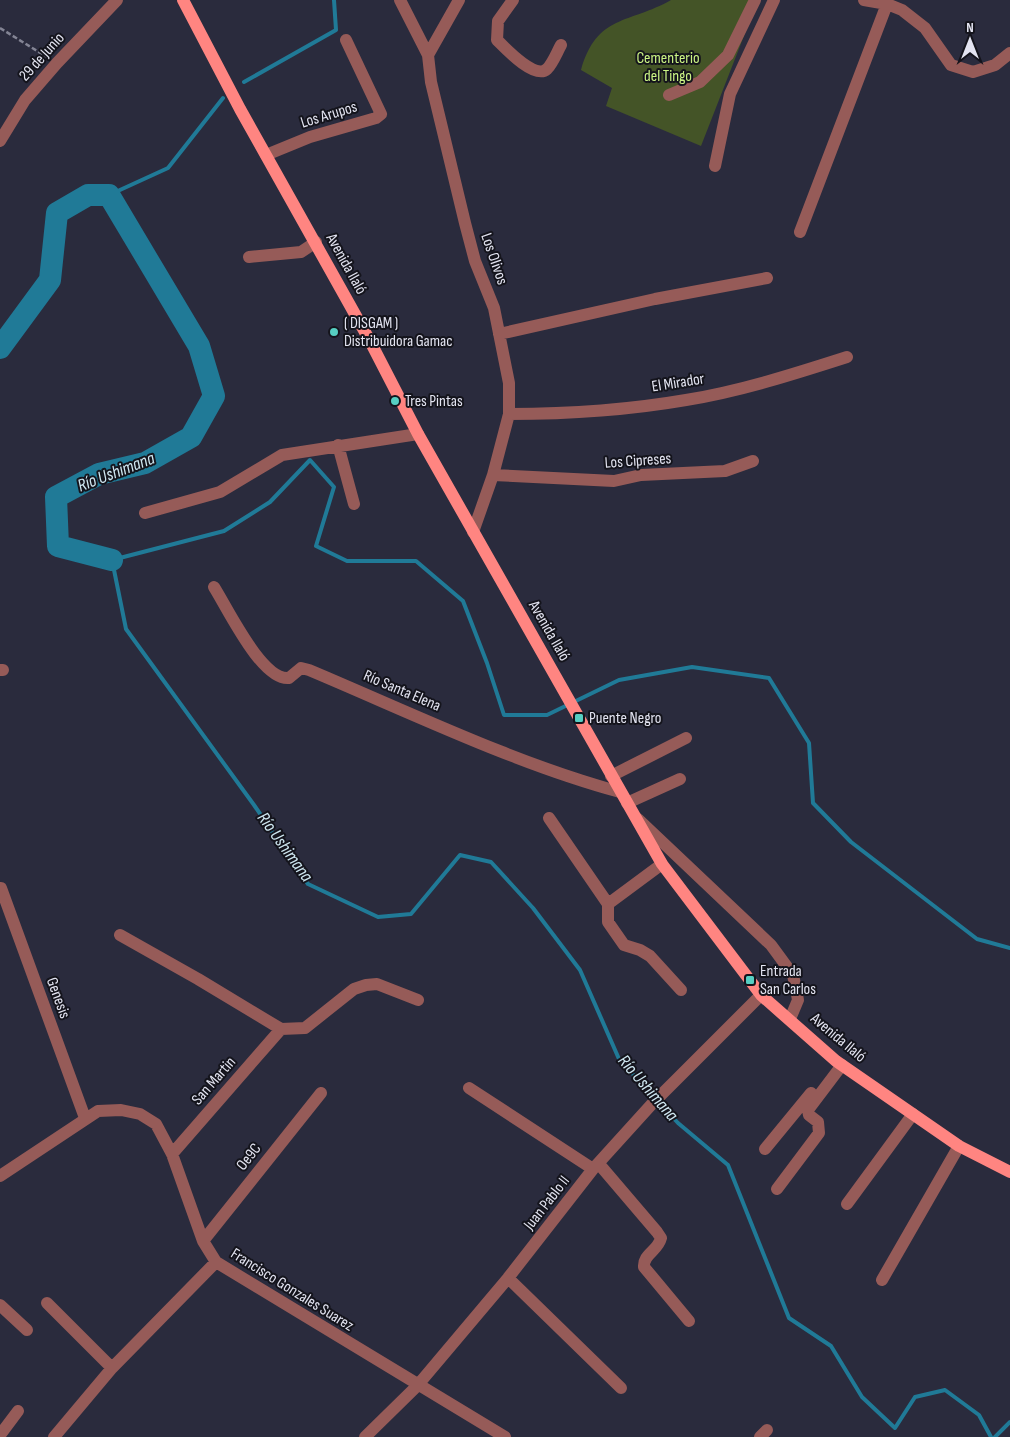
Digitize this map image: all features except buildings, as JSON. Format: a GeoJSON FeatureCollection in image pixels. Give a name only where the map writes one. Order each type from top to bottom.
{"type":"FeatureCollection","features":[{"type":"Feature","properties":{"kind":"main road","name":"Avenida Ilaló"},"geometry":{"type":"LineString","coordinates":[[183,0],[472,532],[662,864],[761,995],[839,1063],[959,1146],[1010,1172]]}},
{"type":"Feature","properties":{"kind":"street","name":"29 de Junio"},"geometry":{"type":"LineString","coordinates":[[0,141],[25,100],[57,63],[117,0]]}},
{"type":"Feature","properties":{"kind":"street","name":"Los Olivos"},"geometry":{"type":"LineString","coordinates":[[400,0],[428,56],[431,82],[465,223],[475,261],[494,308],[509,383],[509,414],[493,475],[472,532]]}},
{"type":"Feature","properties":{"kind":"street"},"geometry":{"type":"LineString","coordinates":[[428,56],[459,0]]}},
{"type":"Feature","properties":{"kind":"street"},"geometry":{"type":"LineString","coordinates":[[513,0],[498,21],[497,40],[536,72],[542,72],[547,69],[561,45]]}},
{"type":"Feature","properties":{"kind":"street"},"geometry":{"type":"LineString","coordinates":[[670,94],[700,82],[728,55],[755,0]]}},
{"type":"Feature","properties":{"kind":"street"},"geometry":{"type":"LineString","coordinates":[[715,166],[730,94],[774,0]]}},
{"type":"Feature","properties":{"kind":"street"},"geometry":{"type":"LineString","coordinates":[[864,0],[885,2],[902,10],[925,28],[951,65],[973,72],[995,65],[1010,53]]}},
{"type":"Feature","properties":{"kind":"street"},"geometry":{"type":"LineString","coordinates":[[800,232],[885,2]]}},
{"type":"Feature","properties":{"kind":"street","name":"Los Arupos"},"geometry":{"type":"LineString","coordinates":[[266,155],[381,114],[346,40]]}},
{"type":"Feature","properties":{"kind":"street"},"geometry":{"type":"LineString","coordinates":[[249,257],[301,252],[316,242]]}},
{"type":"Feature","properties":{"kind":"street"},"geometry":{"type":"LineString","coordinates":[[499,334],[655,299],[767,278]]}},
{"type":"Feature","properties":{"kind":"street","name":"El Mirador"},"geometry":{"type":"LineString","coordinates":[[509,414],[577,413],[686,400],[777,379],[847,357]]}},
{"type":"Feature","properties":{"kind":"street"},"geometry":{"type":"LineString","coordinates":[[145,513],[220,492],[282,455],[418,434]]}},
{"type":"Feature","properties":{"kind":"street"},"geometry":{"type":"LineString","coordinates":[[338,445],[354,504]]}},
{"type":"Feature","properties":{"kind":"street","name":"Los Cipreses"},"geometry":{"type":"LineString","coordinates":[[493,475],[614,481],[641,475],[718,472],[753,461]]}},
{"type":"Feature","properties":{"kind":"street","name":"Río Santa Elena"},"geometry":{"type":"LineString","coordinates":[[214,587],[262,664],[277,677],[289,678],[301,668],[308,670],[582,782],[626,803]]}},
{"type":"Feature","properties":{"kind":"street"},"geometry":{"type":"LineString","coordinates":[[611,776],[686,738]]}},
{"type":"Feature","properties":{"kind":"street"},"geometry":{"type":"LineString","coordinates":[[680,779],[626,803],[770,945],[793,975],[798,1000],[790,1019]]}},
{"type":"Feature","properties":{"kind":"street"},"geometry":{"type":"LineString","coordinates":[[549,818],[608,904],[608,922],[624,945],[640,950],[650,956],[681,990]]}},
{"type":"Feature","properties":{"kind":"street"},"geometry":{"type":"LineString","coordinates":[[608,904],[662,864]]}},
{"type":"Feature","properties":{"kind":"street","name":"Genesis"},"geometry":{"type":"LineString","coordinates":[[1,888],[85,1118]]}},
{"type":"Feature","properties":{"kind":"street"},"geometry":{"type":"LineString","coordinates":[[120,935],[198,979],[280,1030],[305,1028],[354,989],[366,985],[377,984],[418,1000]]}},
{"type":"Feature","properties":{"kind":"street","name":"Juan Pablo II"},"geometry":{"type":"LineString","coordinates":[[365,1437],[417,1386],[508,1278],[596,1166],[651,1105],[761,995]]}},
{"type":"Feature","properties":{"kind":"street","name":"San Martin"},"geometry":{"type":"LineString","coordinates":[[172,1154],[280,1030]]}},
{"type":"Feature","properties":{"kind":"street"},"geometry":{"type":"LineString","coordinates":[[765,1150],[839,1063]]}},
{"type":"Feature","properties":{"kind":"street"},"geometry":{"type":"LineString","coordinates":[[777,1189],[819,1133],[818,1122],[809,1115],[808,1110],[839,1063]]}},
{"type":"Feature","properties":{"kind":"street"},"geometry":{"type":"LineString","coordinates":[[470,1088],[596,1166],[661,1238],[660,1244],[645,1259],[644,1267],[689,1321]]}},
{"type":"Feature","properties":{"kind":"street","name":"Oe9C"},"geometry":{"type":"LineString","coordinates":[[202,1241],[321,1093]]}},
{"type":"Feature","properties":{"kind":"street","name":"Francisco Gonzales Suarez"},"geometry":{"type":"LineString","coordinates":[[0,1176],[98,1111],[121,1110],[140,1114],[156,1124],[172,1154],[202,1241],[216,1262],[417,1386],[505,1437]]}},
{"type":"Feature","properties":{"kind":"street"},"geometry":{"type":"LineString","coordinates":[[847,1204],[913,1114]]}},
{"type":"Feature","properties":{"kind":"street"},"geometry":{"type":"LineString","coordinates":[[882,1280],[959,1146]]}},
{"type":"Feature","properties":{"kind":"street"},"geometry":{"type":"LineString","coordinates":[[54,1437],[112,1368],[216,1262]]}},
{"type":"Feature","properties":{"kind":"street"},"geometry":{"type":"LineString","coordinates":[[508,1278],[621,1388]]}},
{"type":"Feature","properties":{"kind":"street"},"geometry":{"type":"LineString","coordinates":[[47,1302],[112,1368]]}},
{"type":"Feature","properties":{"kind":"street"},"geometry":{"type":"LineString","coordinates":[[0,1305],[27,1330]]}},
{"type":"Feature","properties":{"kind":"street"},"geometry":{"type":"LineString","coordinates":[[0,1435],[18,1411]]}},
{"type":"Feature","properties":{"kind":"path"},"geometry":{"type":"LineString","coordinates":[[0,28],[57,63]]}},
{"type":"Feature","properties":{"kind":"green space","name":"Cementerio del Tingo"},"geometry":{"type":"Polygon","coordinates":[[[671,0],[758,0],[701,146],[606,106],[612,88],[581,70],[588,52],[596,39],[605,30],[616,23],[656,8],[671,0]]]}},
{"type":"Feature","properties":{"kind":"waterway"},"geometry":{"type":"LineString","coordinates":[[244,82],[336,30],[334,0]]}},
{"type":"Feature","properties":{"kind":"waterway"},"geometry":{"type":"LineString","coordinates":[[109,195],[168,168],[223,98]]}},
{"type":"Feature","properties":{"kind":"waterway","name":"Río Ushimana"},"geometry":{"type":"LineString","coordinates":[[0,348],[50,280],[57,213],[88,195],[109,195],[199,346],[214,396],[191,437],[145,463],[99,474],[56,497],[58,546],[112,560]]}},
{"type":"Feature","properties":{"kind":"waterway","name":"Río Ushimana"},"geometry":{"type":"LineString","coordinates":[[991,1437],[979,1415],[945,1390],[915,1397],[895,1428],[862,1397],[831,1346],[789,1318],[728,1165],[678,1123],[619,1059],[580,970],[533,908],[491,862],[460,855],[411,914],[378,917],[308,884],[254,805],[126,629],[112,560],[224,531],[270,502],[310,460],[334,487],[316,546],[347,561],[416,561],[463,601],[487,663],[504,715],[547,715],[619,680],[692,667],[769,678],[809,743],[813,803],[851,842],[977,939],[1010,948]]}},
{"type":"Feature","properties":{"kind":"waterway","name":"Río Ushimana"},"geometry":{"type":"LineString","coordinates":[[995,1437],[1010,1422]]}},
{"type":"Feature","properties":{"kind":"place","name":"( DISGAM ) Distribuidora Gamac"},"geometry":{"type":"Point","coordinates":[334,332]}},
{"type":"Feature","properties":{"kind":"place","name":"Tres Pintas"},"geometry":{"type":"Point","coordinates":[395,401]}},
{"type":"Feature","properties":{"kind":"place","name":"Puente Negro"},"geometry":{"type":"Point","coordinates":[579,718]}},
{"type":"Feature","properties":{"kind":"place","name":"Entrada San Carlos"},"geometry":{"type":"Point","coordinates":[750,980]}}]}
